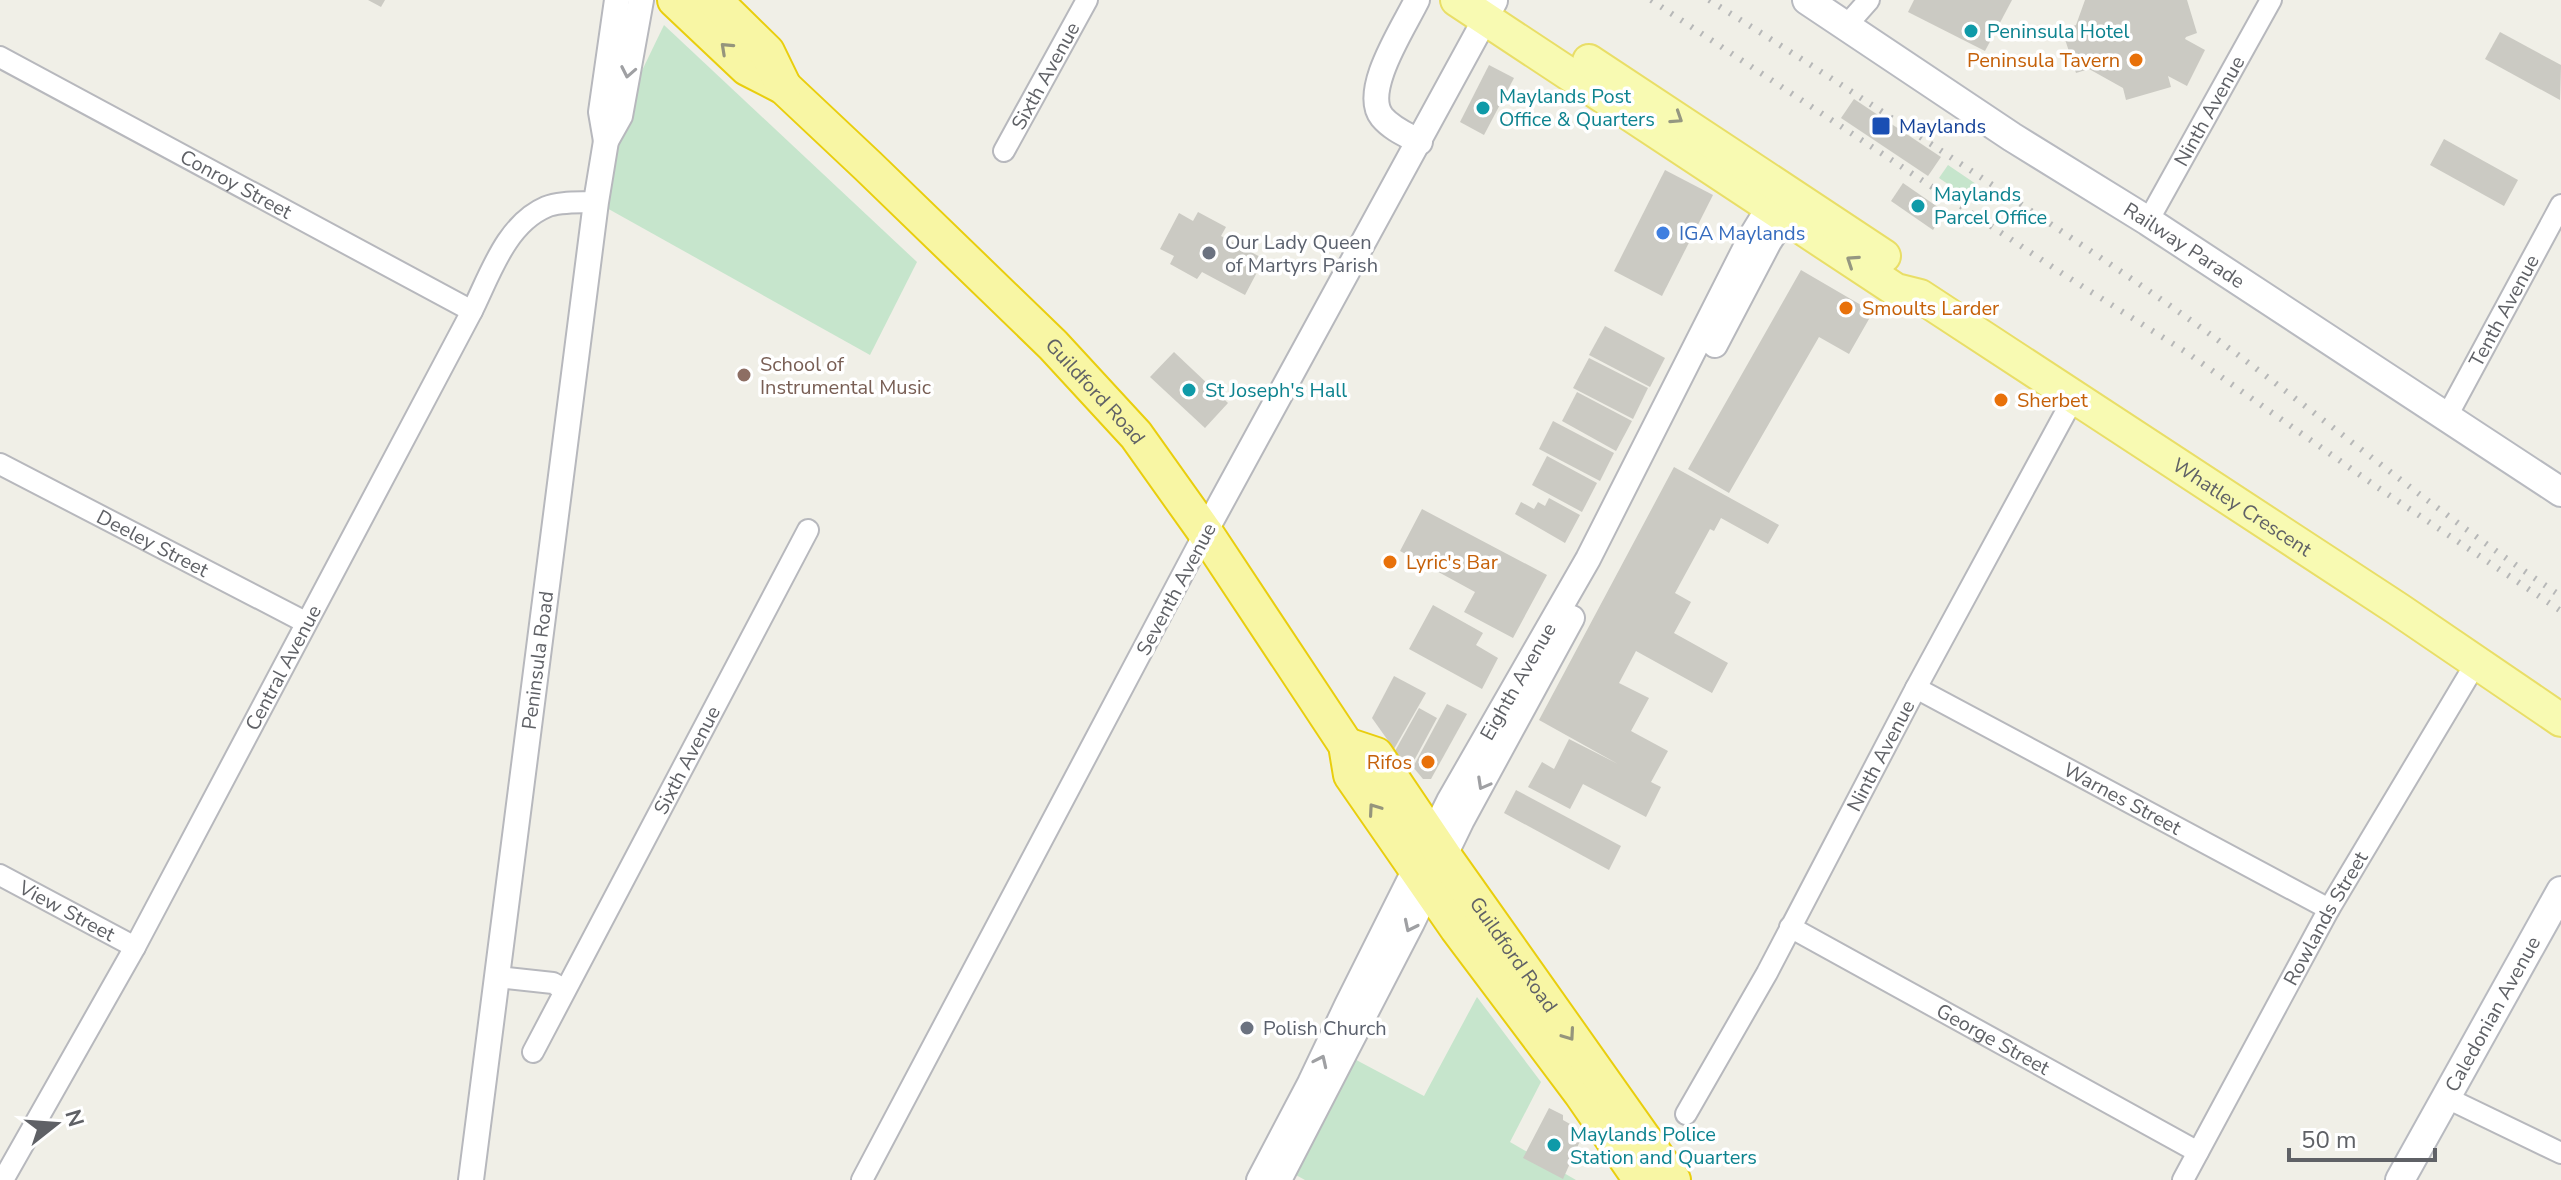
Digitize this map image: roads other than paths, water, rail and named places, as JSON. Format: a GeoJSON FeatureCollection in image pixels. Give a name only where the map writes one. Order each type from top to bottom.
{"type":"FeatureCollection","features":[{"type":"Feature","properties":{"kind":"highway","name":"Guildford Road"},"geometry":{"type":"LineString","coordinates":[[675,0],[747,68],[784,87],[1053,345],[1136,435],[1205,532],[1346,745],[1376,755],[1430,862],[1641,1180]]}},
{"type":"Feature","properties":{"kind":"highway","name":"Guildford Road"},"geometry":{"type":"LineString","coordinates":[[714,0],[767,52],[784,87]]}},
{"type":"Feature","properties":{"kind":"highway","name":"Guildford Road"},"geometry":{"type":"LineString","coordinates":[[1430,862],[1673,1180]]}},
{"type":"Feature","properties":{"kind":"main road","name":"Whatley Crescent"},"geometry":{"type":"LineString","coordinates":[[1457,0],[1491,7],[1783,202],[1896,290],[1920,296],[2398,609],[2561,720]]}},
{"type":"Feature","properties":{"kind":"main road","name":"Railway Parade"},"geometry":{"type":"LineString","coordinates":[[1807,0],[2012,137],[2148,221],[2561,492]]}},
{"type":"Feature","properties":{"kind":"main road","name":"Caledonian Avenue"},"geometry":{"type":"LineString","coordinates":[[2400,1180],[2561,891]]}},
{"type":"Feature","properties":{"kind":"street","name":"Peninsula Road"},"geometry":{"type":"LineString","coordinates":[[471,1180],[606,141],[601,112],[617,0]]}},
{"type":"Feature","properties":{"kind":"street","name":"Peninsula Road"},"geometry":{"type":"LineString","coordinates":[[606,141],[620,116],[641,0]]}},
{"type":"Feature","properties":{"kind":"street","name":"Sixth Avenue"},"geometry":{"type":"LineString","coordinates":[[1004,151],[1087,0]]}},
{"type":"Feature","properties":{"kind":"street"},"geometry":{"type":"LineString","coordinates":[[1846,26],[1869,0]]}},
{"type":"Feature","properties":{"kind":"street","name":"Ninth Avenue"},"geometry":{"type":"LineString","coordinates":[[2148,221],[2271,0]]}},
{"type":"Feature","properties":{"kind":"street"},"geometry":{"type":"LineString","coordinates":[[1414,6],[1381,73],[1375,97],[1377,109],[1389,125],[1420,142]]}},
{"type":"Feature","properties":{"kind":"street","name":"Seventh Avenue"},"geometry":{"type":"LineString","coordinates":[[862,1180],[1205,532],[1491,7]]}},
{"type":"Feature","properties":{"kind":"street","name":"Conroy Street"},"geometry":{"type":"LineString","coordinates":[[0,57],[472,311]]}},
{"type":"Feature","properties":{"kind":"street","name":"Central Avenue"},"geometry":{"type":"LineString","coordinates":[[3,1180],[135,947],[502,249],[520,224],[548,206],[596,202]]}},
{"type":"Feature","properties":{"kind":"street","name":"Eighth Avenue"},"geometry":{"type":"LineString","coordinates":[[1279,1180],[1430,862],[1449,801],[1588,559],[1753,233],[1783,202]]}},
{"type":"Feature","properties":{"kind":"street","name":"Tenth Avenue"},"geometry":{"type":"LineString","coordinates":[[2446,418],[2561,205]]}},
{"type":"Feature","properties":{"kind":"street","name":"Ninth Avenue"},"geometry":{"type":"LineString","coordinates":[[1686,1114],[1790,927],[2074,397]]}},
{"type":"Feature","properties":{"kind":"street","name":"Deeley Street"},"geometry":{"type":"LineString","coordinates":[[0,464],[305,622]]}},
{"type":"Feature","properties":{"kind":"street","name":"Sixth Avenue"},"geometry":{"type":"LineString","coordinates":[[533,1052],[808,530]]}},
{"type":"Feature","properties":{"kind":"street","name":"Rowlands Street"},"geometry":{"type":"LineString","coordinates":[[2183,1180],[2329,909],[2476,663]]}},
{"type":"Feature","properties":{"kind":"street","name":"Warnes Street"},"geometry":{"type":"LineString","coordinates":[[1916,688],[2329,909]]}},
{"type":"Feature","properties":{"kind":"street","name":"Eighth Avenue"},"geometry":{"type":"LineString","coordinates":[[1259,1180],[1430,862]]}},
{"type":"Feature","properties":{"kind":"street","name":"View Street"},"geometry":{"type":"LineString","coordinates":[[0,875],[135,947]]}},
{"type":"Feature","properties":{"kind":"street","name":"George Street"},"geometry":{"type":"LineString","coordinates":[[1790,927],[2198,1152]]}},
{"type":"Feature","properties":{"kind":"street"},"geometry":{"type":"LineString","coordinates":[[497,977],[553,983],[565,990]]}},
{"type":"Feature","properties":{"kind":"street"},"geometry":{"type":"LineString","coordinates":[[2447,1098],[2561,1153]]}},
{"type":"Feature","properties":{"kind":"railway"},"geometry":{"type":"LineString","coordinates":[[1651,0],[2066,276],[2186,352],[2377,487],[2561,611]]}},
{"type":"Feature","properties":{"kind":"railway"},"geometry":{"type":"LineString","coordinates":[[1709,0],[2153,294],[2515,565],[2561,596]]}},
{"type":"Feature","properties":{"kind":"place","name":"Peninsula Hotel"},"geometry":{"type":"Point","coordinates":[1971,31]}},
{"type":"Feature","properties":{"kind":"place","name":"Peninsula Tavern"},"geometry":{"type":"Point","coordinates":[2136,60]}},
{"type":"Feature","properties":{"kind":"place","name":"Maylands Post Office & Quarters"},"geometry":{"type":"Point","coordinates":[1483,108]}},
{"type":"Feature","properties":{"kind":"place","name":"Maylands"},"geometry":{"type":"Point","coordinates":[1881,126]}},
{"type":"Feature","properties":{"kind":"place","name":"Maylands Parcel Office"},"geometry":{"type":"Point","coordinates":[1918,206]}},
{"type":"Feature","properties":{"kind":"place","name":"IGA Maylands"},"geometry":{"type":"Point","coordinates":[1663,233]}},
{"type":"Feature","properties":{"kind":"place","name":"Our Lady Queen of Martyrs Parish"},"geometry":{"type":"Point","coordinates":[1209,253]}},
{"type":"Feature","properties":{"kind":"place","name":"Smoults Larder"},"geometry":{"type":"Point","coordinates":[1846,308]}},
{"type":"Feature","properties":{"kind":"place","name":"School of Instrumental Music"},"geometry":{"type":"Point","coordinates":[744,375]}},
{"type":"Feature","properties":{"kind":"place","name":"St Joseph's Hall"},"geometry":{"type":"Point","coordinates":[1189,390]}},
{"type":"Feature","properties":{"kind":"place","name":"Sherbet"},"geometry":{"type":"Point","coordinates":[2001,400]}},
{"type":"Feature","properties":{"kind":"place","name":"Lyric's Bar"},"geometry":{"type":"Point","coordinates":[1390,562]}},
{"type":"Feature","properties":{"kind":"place","name":"Rifos"},"geometry":{"type":"Point","coordinates":[1428,762]}},
{"type":"Feature","properties":{"kind":"place","name":"Polish Church"},"geometry":{"type":"Point","coordinates":[1247,1028]}},
{"type":"Feature","properties":{"kind":"place","name":"Maylands Police Station and Quarters"},"geometry":{"type":"Point","coordinates":[1554,1145]}}]}
